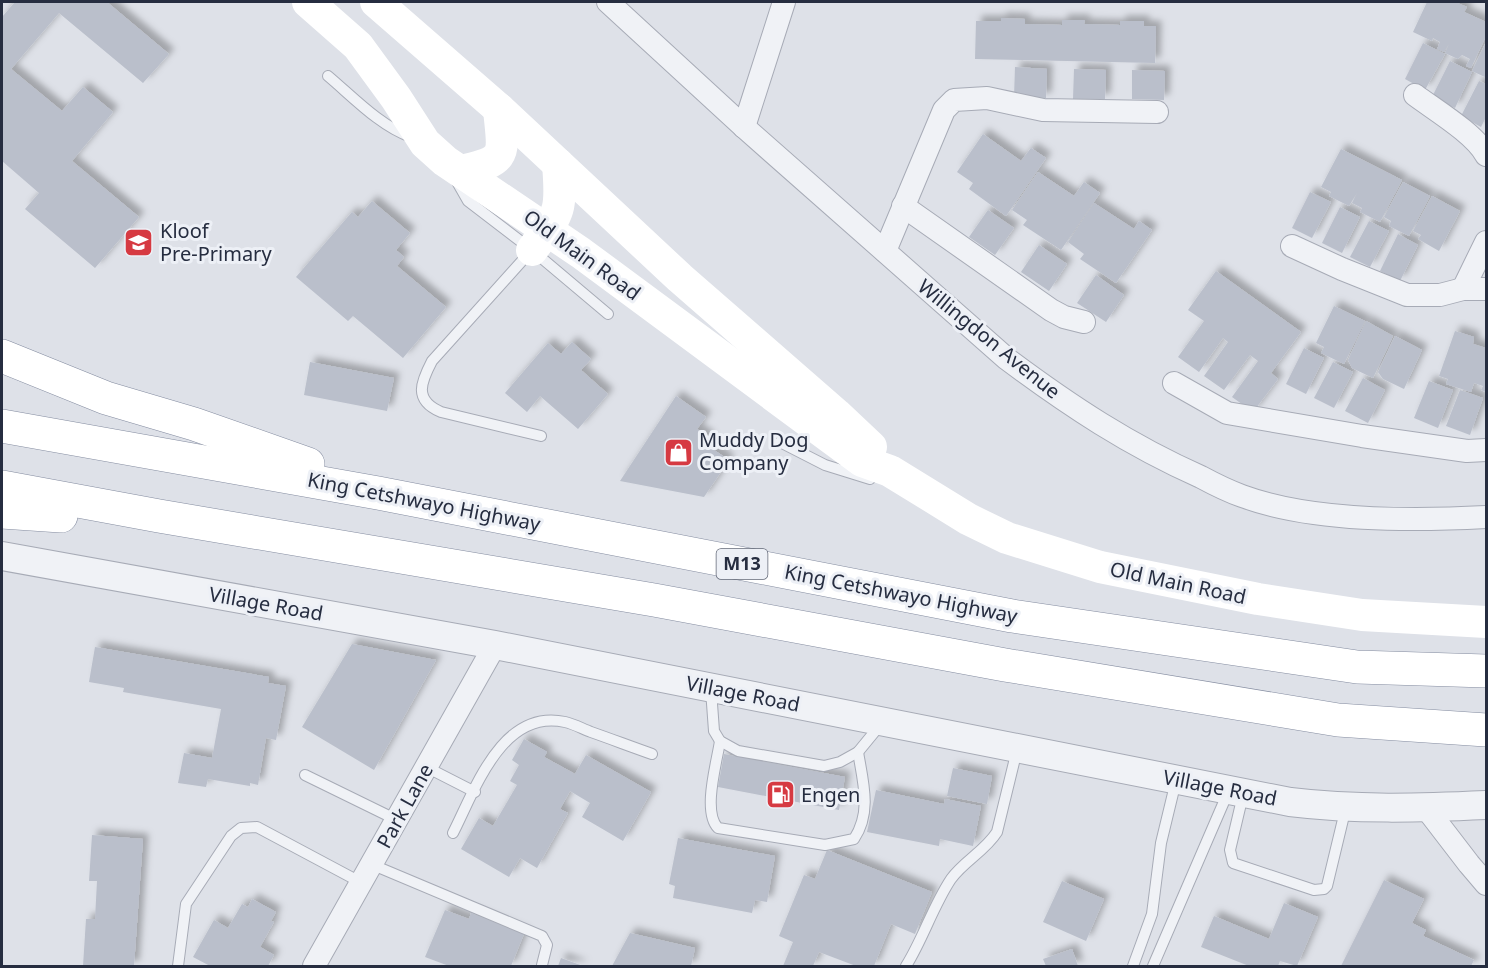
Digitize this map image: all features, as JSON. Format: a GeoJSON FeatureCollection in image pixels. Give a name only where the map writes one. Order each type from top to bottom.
{"type":"FeatureCollection","features":[{"type":"Feature","properties":{"kind":"highway"},"geometry":{"type":"LineString","coordinates":[[2,356],[106,398],[194,424],[300,461],[378,493]]}},
{"type":"Feature","properties":{"kind":"highway","name":"King Cetshwayo Highway"},"geometry":{"type":"LineString","coordinates":[[2,426],[378,493],[1012,616],[1357,667],[1486,671]]}},
{"type":"Feature","properties":{"kind":"highway"},"geometry":{"type":"LineString","coordinates":[[2,487],[642,598],[1005,665],[1326,719],[1486,730]]}},
{"type":"Feature","properties":{"kind":"highway"},"geometry":{"type":"LineString","coordinates":[[2,512],[102,518],[159,516]]}},
{"type":"Feature","properties":{"kind":"main road","name":"Old Main Road"},"geometry":{"type":"LineString","coordinates":[[308,2],[358,46],[444,158],[540,240],[893,480],[1007,538],[1100,567],[1258,599],[1362,615],[1486,622]]}},
{"type":"Feature","properties":{"kind":"main road","name":"Old Main Road"},"geometry":{"type":"LineString","coordinates":[[376,2],[499,109],[680,278],[874,449],[893,480]]}},
{"type":"Feature","properties":{"kind":"main road"},"geometry":{"type":"LineString","coordinates":[[444,158],[486,166],[498,159],[503,147],[499,109]]}},
{"type":"Feature","properties":{"kind":"main road"},"geometry":{"type":"LineString","coordinates":[[540,240],[556,217],[560,206],[558,164]]}},
{"type":"Feature","properties":{"kind":"street","name":"Willingdon Avenue"},"geometry":{"type":"LineString","coordinates":[[608,2],[744,127],[1007,359],[1058,397],[1110,431],[1182,469],[1243,496],[1294,510],[1353,516],[1445,519],[1486,517]]}},
{"type":"Feature","properties":{"kind":"street"},"geometry":{"type":"LineString","coordinates":[[744,127],[784,2]]}},
{"type":"Feature","properties":{"kind":"street"},"geometry":{"type":"LineString","coordinates":[[1415,95],[1461,130],[1482,148],[1486,155]]}},
{"type":"Feature","properties":{"kind":"street"},"geometry":{"type":"LineString","coordinates":[[885,251],[944,110],[954,100],[987,98],[1043,111],[1157,112]]}},
{"type":"Feature","properties":{"kind":"street"},"geometry":{"type":"LineString","coordinates":[[903,206],[1051,310],[1064,318],[1083,322]]}},
{"type":"Feature","properties":{"kind":"street"},"geometry":{"type":"LineString","coordinates":[[1463,290],[1486,242]]}},
{"type":"Feature","properties":{"kind":"street"},"geometry":{"type":"LineString","coordinates":[[1292,246],[1407,295],[1440,295],[1463,290],[1486,289]]}},
{"type":"Feature","properties":{"kind":"street"},"geometry":{"type":"LineString","coordinates":[[1174,383],[1227,413],[1467,451],[1486,450]]}},
{"type":"Feature","properties":{"kind":"street","name":"Village Road"},"geometry":{"type":"LineString","coordinates":[[2,556],[495,645],[1290,802],[1347,807],[1426,808],[1486,805]]}},
{"type":"Feature","properties":{"kind":"street","name":"Park Lane"},"geometry":{"type":"LineString","coordinates":[[314,966],[495,645]]}},
{"type":"Feature","properties":{"kind":"street"},"geometry":{"type":"LineString","coordinates":[[1426,808],[1486,884]]}},
{"type":"Feature","properties":{"kind":"lane"},"geometry":{"type":"LineString","coordinates":[[328,76],[365,108],[402,134],[444,158]]}},
{"type":"Feature","properties":{"kind":"lane"},"geometry":{"type":"LineString","coordinates":[[541,436],[441,412],[424,399],[422,379],[432,361],[540,240],[608,314]]}},
{"type":"Feature","properties":{"kind":"lane"},"geometry":{"type":"LineString","coordinates":[[780,442],[825,465],[893,480]]}},
{"type":"Feature","properties":{"kind":"lane"},"geometry":{"type":"LineString","coordinates":[[711,687],[714,731],[720,741],[738,751],[824,766],[840,762],[858,752],[883,721]]}},
{"type":"Feature","properties":{"kind":"lane"},"geometry":{"type":"LineString","coordinates":[[453,833],[487,766],[501,747],[522,728],[537,721],[565,722],[652,754]]}},
{"type":"Feature","properties":{"kind":"lane"},"geometry":{"type":"LineString","coordinates":[[720,741],[710,807],[714,823],[718,828],[825,845],[854,839],[860,830],[864,816],[865,796],[858,752]]}},
{"type":"Feature","properties":{"kind":"lane"},"geometry":{"type":"LineString","coordinates":[[906,966],[919,945],[950,881],[959,869],[991,842],[997,832],[1018,748]]}},
{"type":"Feature","properties":{"kind":"lane"},"geometry":{"type":"LineString","coordinates":[[426,767],[475,792]]}},
{"type":"Feature","properties":{"kind":"lane"},"geometry":{"type":"LineString","coordinates":[[305,775],[397,820]]}},
{"type":"Feature","properties":{"kind":"lane"},"geometry":{"type":"LineString","coordinates":[[1133,966],[1152,914],[1161,843],[1176,779]]}},
{"type":"Feature","properties":{"kind":"lane"},"geometry":{"type":"LineString","coordinates":[[1236,791],[1230,850],[1233,863],[1314,890],[1324,889],[1327,886],[1347,807]]}},
{"type":"Feature","properties":{"kind":"lane"},"geometry":{"type":"LineString","coordinates":[[1153,966],[1236,791]]}},
{"type":"Feature","properties":{"kind":"lane"},"geometry":{"type":"LineString","coordinates":[[178,966],[186,904],[231,836],[241,828],[257,827],[367,874],[542,936],[547,945],[542,965]]}},
{"type":"Feature","properties":{"kind":"building"},"geometry":{"type":"Polygon","coordinates":[[[15,2],[107,2],[169,54],[143,83],[59,13],[11,69],[62,111],[83,87],[113,112],[72,161],[139,217],[95,268],[25,209],[39,193],[2,161],[2,17],[15,2]]]}},
{"type":"Feature","properties":{"kind":"building"},"geometry":{"type":"Polygon","coordinates":[[[1427,2],[1455,2],[1467,7],[1464,12],[1486,22],[1486,36],[1471,68],[1466,66],[1470,59],[1462,55],[1458,59],[1445,53],[1449,44],[1444,52],[1437,49],[1440,42],[1433,38],[1432,41],[1413,32],[1427,2]]]}},
{"type":"Feature","properties":{"kind":"building"},"geometry":{"type":"Polygon","coordinates":[[[1001,18],[1025,19],[1025,24],[1062,25],[1062,20],[1085,20],[1084,24],[1120,25],[1120,21],[1144,21],[1144,26],[1156,26],[1155,63],[975,59],[976,21],[1001,21],[1001,18]]]}},
{"type":"Feature","properties":{"kind":"building"},"geometry":{"type":"Polygon","coordinates":[[[1486,42],[1486,76],[1485,77],[1472,71],[1486,42]]]}},
{"type":"Feature","properties":{"kind":"building"},"geometry":{"type":"Polygon","coordinates":[[[1423,43],[1445,54],[1425,90],[1405,79],[1423,43]]]}},
{"type":"Feature","properties":{"kind":"building"},"geometry":{"type":"Polygon","coordinates":[[[1450,61],[1472,72],[1455,108],[1432,97],[1450,61]]]}},
{"type":"Feature","properties":{"kind":"building"},"geometry":{"type":"Polygon","coordinates":[[[1015,67],[1047,69],[1046,98],[1014,97],[1015,67]]]}},
{"type":"Feature","properties":{"kind":"building"},"geometry":{"type":"Polygon","coordinates":[[[1074,69],[1106,70],[1105,99],[1073,99],[1074,69]]]}},
{"type":"Feature","properties":{"kind":"building"},"geometry":{"type":"Polygon","coordinates":[[[1132,70],[1165,71],[1164,100],[1132,99],[1132,70]]]}},
{"type":"Feature","properties":{"kind":"building"},"geometry":{"type":"Polygon","coordinates":[[[1479,81],[1486,84],[1486,117],[1481,127],[1461,116],[1479,81]]]}},
{"type":"Feature","properties":{"kind":"building"},"geometry":{"type":"Polygon","coordinates":[[[983,134],[1021,161],[1031,148],[1046,158],[1006,216],[969,189],[973,183],[957,172],[983,134]]]}},
{"type":"Feature","properties":{"kind":"building"},"geometry":{"type":"Polygon","coordinates":[[[1341,149],[1402,180],[1380,222],[1360,212],[1362,208],[1352,203],[1358,191],[1349,206],[1329,196],[1331,192],[1321,187],[1341,149]]]}},
{"type":"Feature","properties":{"kind":"building"},"geometry":{"type":"Polygon","coordinates":[[[1038,172],[1074,196],[1084,182],[1100,193],[1061,250],[1023,225],[1027,220],[1012,210],[1038,172]]]}},
{"type":"Feature","properties":{"kind":"building"},"geometry":{"type":"Polygon","coordinates":[[[1403,182],[1430,196],[1409,236],[1389,226],[1391,221],[1384,217],[1403,182]]]}},
{"type":"Feature","properties":{"kind":"building"},"geometry":{"type":"Polygon","coordinates":[[[1310,192],[1331,202],[1312,238],[1292,228],[1310,192]]]}},
{"type":"Feature","properties":{"kind":"building"},"geometry":{"type":"Polygon","coordinates":[[[1432,196],[1460,211],[1439,251],[1418,239],[1421,235],[1413,231],[1432,196]]]}},
{"type":"Feature","properties":{"kind":"building"},"geometry":{"type":"Polygon","coordinates":[[[372,201],[410,233],[396,250],[404,257],[397,266],[446,307],[403,358],[353,316],[348,321],[296,277],[352,212],[358,217],[372,201]]]}},
{"type":"Feature","properties":{"kind":"building"},"geometry":{"type":"Polygon","coordinates":[[[1094,203],[1134,229],[1139,221],[1152,230],[1116,283],[1080,259],[1084,254],[1068,242],[1094,203]]]}},
{"type":"Feature","properties":{"kind":"building"},"geometry":{"type":"Polygon","coordinates":[[[1340,207],[1360,217],[1342,253],[1322,243],[1340,207]]]}},
{"type":"Feature","properties":{"kind":"building"},"geometry":{"type":"Polygon","coordinates":[[[988,210],[1014,228],[995,255],[969,237],[988,210]]]}},
{"type":"Feature","properties":{"kind":"building"},"geometry":{"type":"Polygon","coordinates":[[[1369,221],[1389,231],[1370,267],[1350,257],[1369,221]]]}},
{"type":"Feature","properties":{"kind":"building"},"geometry":{"type":"Polygon","coordinates":[[[1398,234],[1418,245],[1400,281],[1380,271],[1398,234]]]}},
{"type":"Feature","properties":{"kind":"building"},"geometry":{"type":"Polygon","coordinates":[[[1039,245],[1067,264],[1049,291],[1021,272],[1039,245]]]}},
{"type":"Feature","properties":{"kind":"building"},"geometry":{"type":"Polygon","coordinates":[[[1216,271],[1301,332],[1271,373],[1278,379],[1253,412],[1232,397],[1258,361],[1250,355],[1224,390],[1204,376],[1228,342],[1223,338],[1199,372],[1178,357],[1204,321],[1188,310],[1216,271]]]}},
{"type":"Feature","properties":{"kind":"building"},"geometry":{"type":"Polygon","coordinates":[[[1096,275],[1124,295],[1106,322],[1077,303],[1096,275]]]}},
{"type":"Feature","properties":{"kind":"building"},"geometry":{"type":"Polygon","coordinates":[[[1334,306],[1365,321],[1344,364],[1321,353],[1324,347],[1316,343],[1334,306]]]}},
{"type":"Feature","properties":{"kind":"building"},"geometry":{"type":"Polygon","coordinates":[[[1366,321],[1393,336],[1373,378],[1352,368],[1348,360],[1366,321]]]}},
{"type":"Feature","properties":{"kind":"building"},"geometry":{"type":"Polygon","coordinates":[[[1455,331],[1474,337],[1473,344],[1486,348],[1486,392],[1481,390],[1483,386],[1474,383],[1471,392],[1446,384],[1448,379],[1439,376],[1455,331]]]}},
{"type":"Feature","properties":{"kind":"building"},"geometry":{"type":"Polygon","coordinates":[[[1395,336],[1422,350],[1404,389],[1383,379],[1378,372],[1395,336]]]}},
{"type":"Feature","properties":{"kind":"building"},"geometry":{"type":"Polygon","coordinates":[[[572,342],[591,359],[581,370],[608,394],[578,429],[540,396],[527,412],[505,393],[548,343],[561,354],[572,342]]]}},
{"type":"Feature","properties":{"kind":"building"},"geometry":{"type":"Polygon","coordinates":[[[1304,348],[1324,358],[1306,394],[1286,384],[1304,348]]]}},
{"type":"Feature","properties":{"kind":"building"},"geometry":{"type":"Polygon","coordinates":[[[310,362],[394,378],[387,411],[304,395],[310,362]]]}},
{"type":"Feature","properties":{"kind":"building"},"geometry":{"type":"Polygon","coordinates":[[[1333,362],[1353,372],[1334,408],[1314,398],[1333,362]]]}},
{"type":"Feature","properties":{"kind":"building"},"geometry":{"type":"Polygon","coordinates":[[[1363,378],[1385,390],[1368,423],[1345,411],[1363,378]]]}},
{"type":"Feature","properties":{"kind":"building"},"geometry":{"type":"Polygon","coordinates":[[[1429,381],[1453,390],[1438,428],[1414,418],[1429,381]]]}},
{"type":"Feature","properties":{"kind":"building"},"geometry":{"type":"Polygon","coordinates":[[[1460,390],[1483,398],[1470,435],[1446,426],[1460,390]]]}},
{"type":"Feature","properties":{"kind":"building","name":"Muddy Dog Company"},"geometry":{"type":"Polygon","coordinates":[[[676,396],[706,417],[697,429],[709,437],[705,444],[729,460],[704,497],[620,481],[676,396]]]}},
{"type":"Feature","properties":{"kind":"building"},"geometry":{"type":"Polygon","coordinates":[[[352,644],[436,660],[374,770],[302,727],[352,644]]]}},
{"type":"Feature","properties":{"kind":"building"},"geometry":{"type":"Polygon","coordinates":[[[95,647],[269,677],[268,683],[286,686],[276,740],[266,738],[258,785],[250,783],[250,786],[208,779],[206,787],[178,783],[184,753],[212,758],[221,709],[123,692],[124,688],[89,682],[95,647]]]}},
{"type":"Feature","properties":{"kind":"building"},"geometry":{"type":"Polygon","coordinates":[[[524,739],[547,752],[544,757],[575,774],[586,755],[651,792],[623,841],[582,817],[590,803],[570,791],[560,809],[568,813],[537,868],[520,858],[509,877],[461,849],[479,818],[493,826],[517,785],[510,781],[519,765],[512,760],[524,739]]]}},
{"type":"Feature","properties":{"kind":"building"},"geometry":{"type":"Polygon","coordinates":[[[724,754],[845,777],[839,810],[718,787],[724,754]]]}},
{"type":"Feature","properties":{"kind":"building"},"geometry":{"type":"Polygon","coordinates":[[[953,768],[992,776],[987,804],[947,796],[953,768]]]}},
{"type":"Feature","properties":{"kind":"building"},"geometry":{"type":"Polygon","coordinates":[[[876,790],[944,804],[945,799],[981,806],[973,846],[940,839],[939,846],[867,832],[876,790]]]}},
{"type":"Feature","properties":{"kind":"building"},"geometry":{"type":"Polygon","coordinates":[[[92,835],[143,839],[134,966],[83,966],[86,919],[95,919],[97,881],[89,881],[92,835]]]}},
{"type":"Feature","properties":{"kind":"building"},"geometry":{"type":"Polygon","coordinates":[[[678,838],[775,856],[767,902],[755,900],[752,913],[673,898],[675,886],[669,884],[678,838]]]}},
{"type":"Feature","properties":{"kind":"building"},"geometry":{"type":"Polygon","coordinates":[[[827,850],[932,892],[915,934],[891,924],[874,966],[856,966],[819,952],[813,966],[783,966],[793,942],[779,936],[804,875],[815,879],[827,850]]]}},
{"type":"Feature","properties":{"kind":"building"},"geometry":{"type":"Polygon","coordinates":[[[1384,880],[1424,899],[1412,923],[1426,930],[1423,936],[1474,960],[1471,966],[1341,966],[1384,880]]]}},
{"type":"Feature","properties":{"kind":"building"},"geometry":{"type":"Polygon","coordinates":[[[1062,881],[1104,899],[1086,941],[1043,922],[1062,881]]]}},
{"type":"Feature","properties":{"kind":"building"},"geometry":{"type":"Polygon","coordinates":[[[252,899],[276,912],[271,921],[274,922],[260,947],[274,955],[268,966],[210,966],[193,957],[214,920],[228,928],[242,904],[248,907],[252,899]]]}},
{"type":"Feature","properties":{"kind":"building"},"geometry":{"type":"Polygon","coordinates":[[[1284,903],[1318,917],[1297,966],[1280,961],[1278,966],[1249,966],[1201,947],[1214,916],[1269,939],[1284,903]]]}},
{"type":"Feature","properties":{"kind":"building"},"geometry":{"type":"Polygon","coordinates":[[[445,910],[469,919],[471,913],[524,934],[511,966],[449,966],[425,957],[445,910]]]}},
{"type":"Feature","properties":{"kind":"building"},"geometry":{"type":"Polygon","coordinates":[[[630,933],[695,948],[691,966],[612,966],[630,933]]]}},
{"type":"Feature","properties":{"kind":"building"},"geometry":{"type":"Polygon","coordinates":[[[1072,949],[1078,966],[1046,966],[1043,959],[1072,949]]]}},
{"type":"Feature","properties":{"kind":"building"},"geometry":{"type":"Polygon","coordinates":[[[561,958],[583,966],[558,966],[561,958]]]}},
{"type":"Feature","properties":{"kind":"place","name":"Kloof Pre-Primary"},"geometry":{"type":"Point","coordinates":[139,242]}},
{"type":"Feature","properties":{"kind":"place","name":"Muddy Dog Company"},"geometry":{"type":"Point","coordinates":[678,452]}},
{"type":"Feature","properties":{"kind":"place","name":"Engen"},"geometry":{"type":"Point","coordinates":[780,795]}}]}
